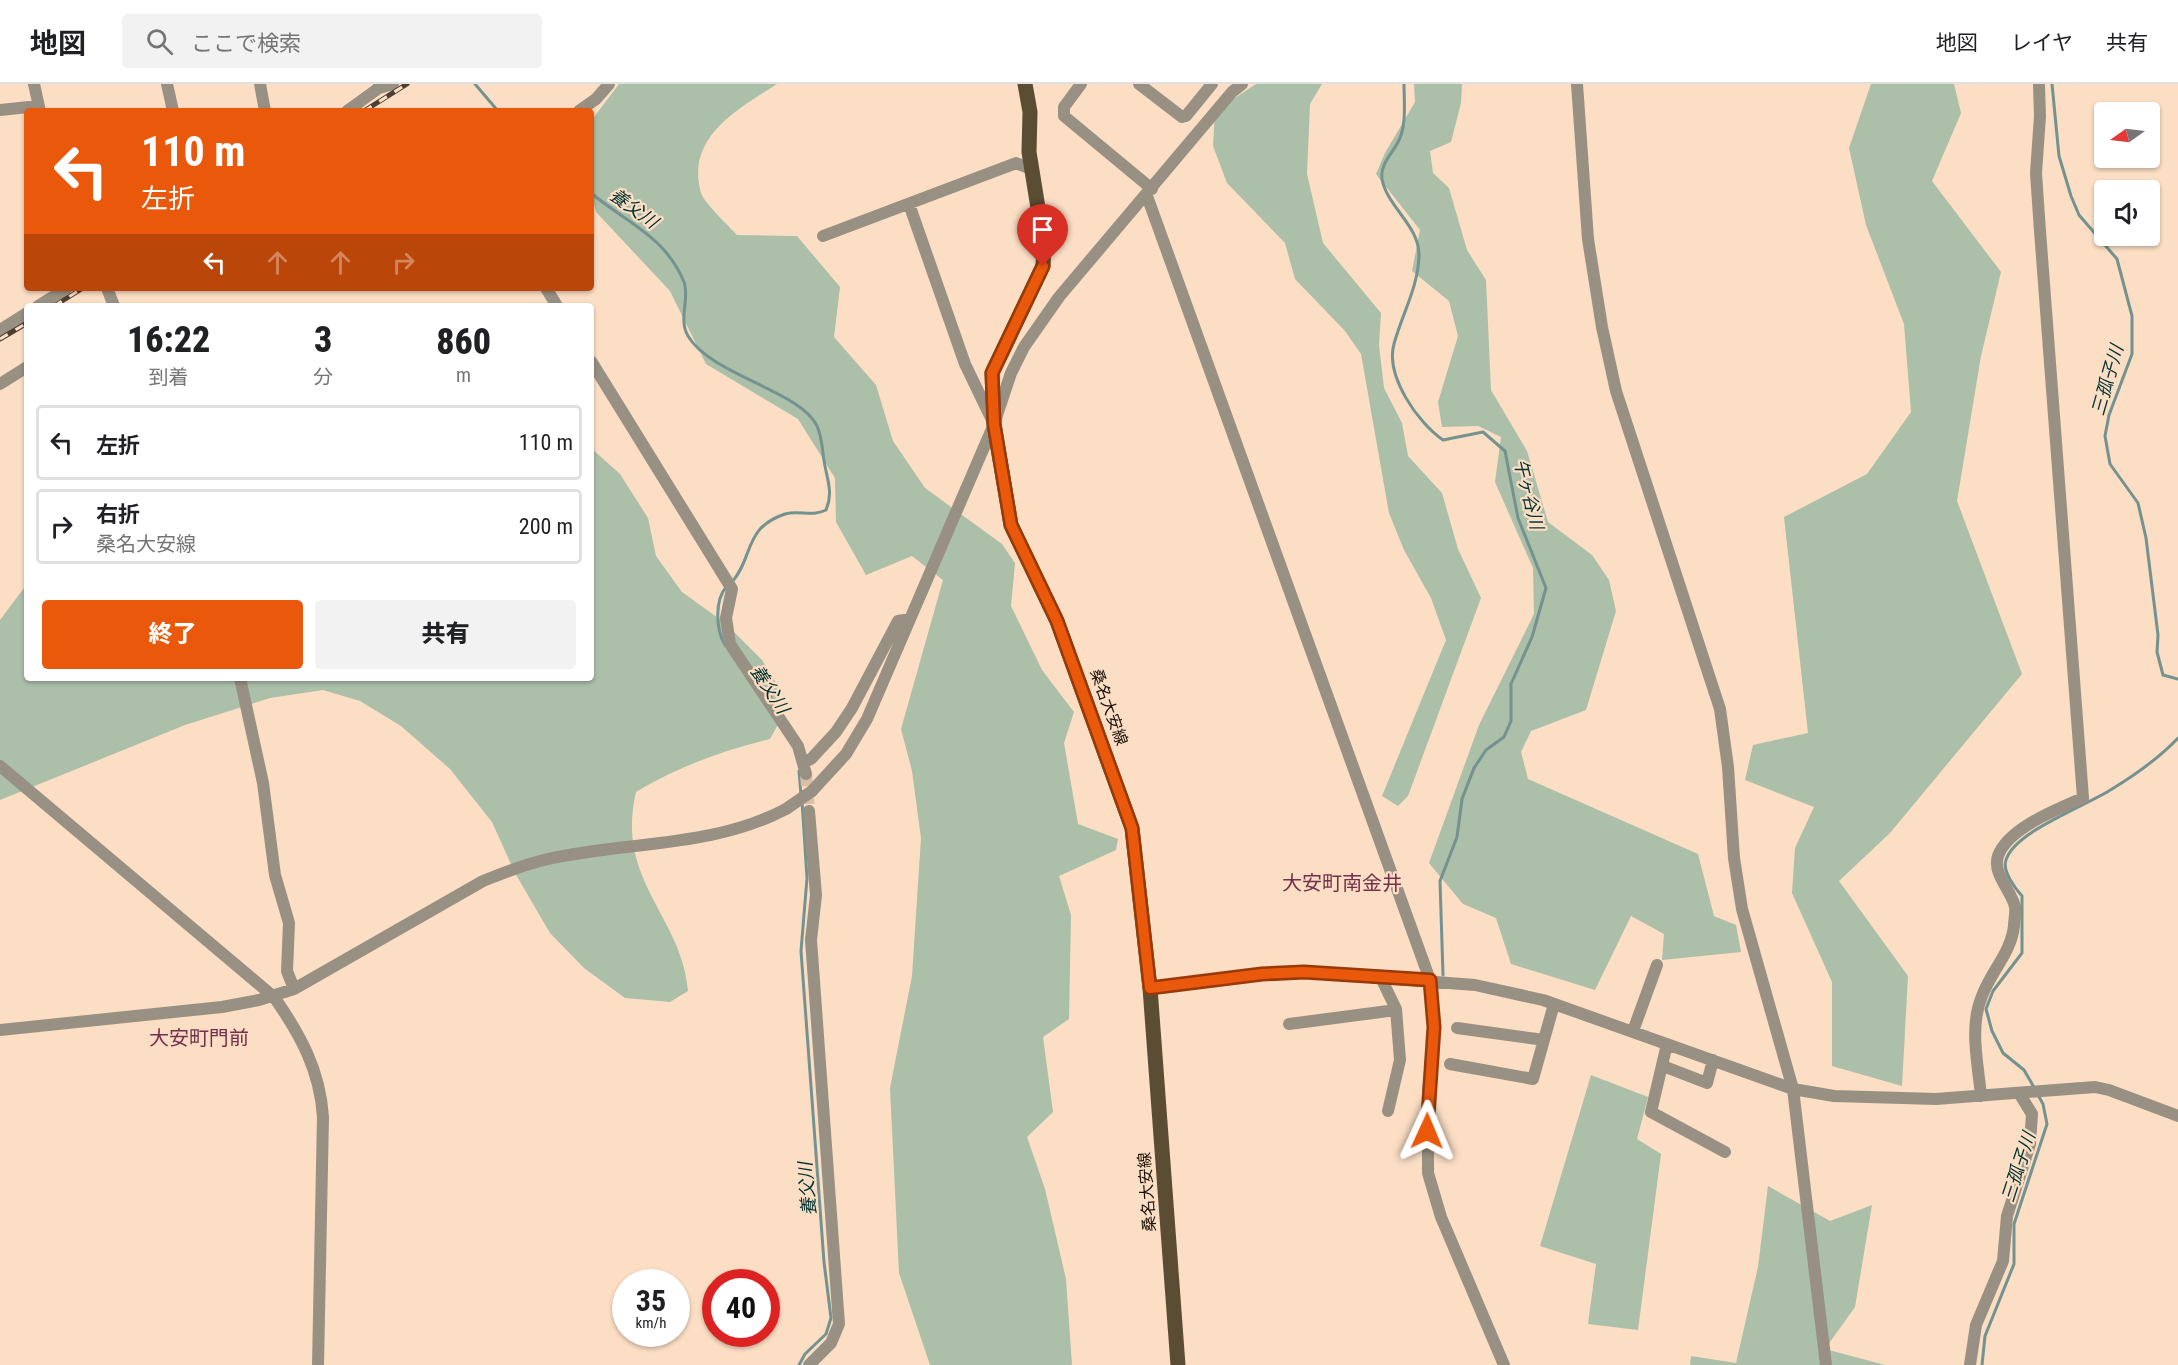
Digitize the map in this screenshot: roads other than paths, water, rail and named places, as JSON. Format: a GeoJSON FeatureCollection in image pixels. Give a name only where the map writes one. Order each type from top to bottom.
{"type":"FeatureCollection","features":[{"type":"Feature","properties":{"kind":"main road","name":"桑名大安線"},"geometry":{"type":"LineString","coordinates":[[1025,84],[1029,103],[1030,169],[1044,245],[1043,266],[992,373],[994,424],[1011,525],[1057,621],[1132,828],[1150,988],[1178,1365]]}},
{"type":"Feature","properties":{"kind":"street"},"geometry":{"type":"LineString","coordinates":[[34,84],[39,108]]}},
{"type":"Feature","properties":{"kind":"street"},"geometry":{"type":"LineString","coordinates":[[167,84],[172,108]]}},
{"type":"Feature","properties":{"kind":"street"},"geometry":{"type":"LineString","coordinates":[[260,84],[264,108]]}},
{"type":"Feature","properties":{"kind":"street"},"geometry":{"type":"LineString","coordinates":[[351,108],[379,86],[393,84]]}},
{"type":"Feature","properties":{"kind":"street"},"geometry":{"type":"LineString","coordinates":[[583,108],[596,99],[609,84]]}},
{"type":"Feature","properties":{"kind":"street"},"geometry":{"type":"LineString","coordinates":[[1081,84],[1064,107],[1064,116],[1150,192],[1430,980],[1434,1027],[1428,1092],[1428,1173],[1442,1217],[1504,1365]]}},
{"type":"Feature","properties":{"kind":"street"},"geometry":{"type":"LineString","coordinates":[[1139,84],[1182,117],[1186,116],[1212,84]]}},
{"type":"Feature","properties":{"kind":"street"},"geometry":{"type":"LineString","coordinates":[[0,1030],[222,1007],[274,996],[294,989],[483,881],[511,869],[565,856],[727,832],[761,822],[797,802],[822,782],[857,739],[994,424],[1011,373],[1024,347],[1059,297],[1150,192],[1215,111],[1242,84]]}},
{"type":"Feature","properties":{"kind":"street"},"geometry":{"type":"LineString","coordinates":[[1577,84],[1588,239],[1616,391],[1720,709],[1728,767],[1734,858],[1742,909],[1793,1089],[1826,1365]]}},
{"type":"Feature","properties":{"kind":"street"},"geometry":{"type":"LineString","coordinates":[[1981,1096],[1975,1038],[1977,1013],[1982,994],[2008,949],[2014,926],[2015,907],[1996,865],[1998,855],[2004,846],[2034,819],[2083,798],[2037,196],[2039,84]]}},
{"type":"Feature","properties":{"kind":"street"},"geometry":{"type":"LineString","coordinates":[[0,110],[24,109]]}},
{"type":"Feature","properties":{"kind":"street"},"geometry":{"type":"LineString","coordinates":[[823,236],[1016,163],[1030,169]]}},
{"type":"Feature","properties":{"kind":"street"},"geometry":{"type":"LineString","coordinates":[[909,204],[965,364],[994,424]]}},
{"type":"Feature","properties":{"kind":"street"},"geometry":{"type":"LineString","coordinates":[[43,303],[62,291]]}},
{"type":"Feature","properties":{"kind":"street"},"geometry":{"type":"LineString","coordinates":[[0,330],[24,315]]}},
{"type":"Feature","properties":{"kind":"street"},"geometry":{"type":"LineString","coordinates":[[594,366],[732,589],[726,618],[730,644],[798,746],[805,768],[842,723],[898,621],[908,624]]}},
{"type":"Feature","properties":{"kind":"street"},"geometry":{"type":"LineString","coordinates":[[0,384],[24,369]]}},
{"type":"Feature","properties":{"kind":"street"},"geometry":{"type":"LineString","coordinates":[[241,681],[262,783],[275,875],[288,923],[287,971],[294,989]]}},
{"type":"Feature","properties":{"kind":"street"},"geometry":{"type":"LineString","coordinates":[[0,766],[274,996],[305,1046],[322,1100],[318,1365]]}},
{"type":"Feature","properties":{"kind":"street"},"geometry":{"type":"LineString","coordinates":[[809,811],[816,895],[811,940],[839,1324],[831,1343],[809,1365]]}},
{"type":"Feature","properties":{"kind":"street"},"geometry":{"type":"LineString","coordinates":[[1634,1031],[1657,965]]}},
{"type":"Feature","properties":{"kind":"street"},"geometry":{"type":"LineString","coordinates":[[1150,988],[1262,974],[1304,972],[1430,980],[1503,989],[1634,1031],[1793,1089],[1834,1096],[1936,1099],[2095,1087],[2178,1116]]}},
{"type":"Feature","properties":{"kind":"street"},"geometry":{"type":"LineString","coordinates":[[1380,978],[1396,1010],[1400,1060],[1388,1111]]}},
{"type":"Feature","properties":{"kind":"street"},"geometry":{"type":"LineString","coordinates":[[1450,1064],[1533,1079],[1554,1004]]}},
{"type":"Feature","properties":{"kind":"street"},"geometry":{"type":"LineString","coordinates":[[1289,1024],[1396,1010]]}},
{"type":"Feature","properties":{"kind":"street"},"geometry":{"type":"LineString","coordinates":[[1457,1028],[1544,1040]]}},
{"type":"Feature","properties":{"kind":"street"},"geometry":{"type":"LineString","coordinates":[[1666,1044],[1663,1066],[1651,1112],[1725,1152]]}},
{"type":"Feature","properties":{"kind":"street"},"geometry":{"type":"LineString","coordinates":[[1663,1066],[1707,1083],[1713,1060]]}},
{"type":"Feature","properties":{"kind":"street"},"geometry":{"type":"LineString","coordinates":[[1970,1365],[1976,1325],[2003,1261],[2007,1216],[2031,1137],[2032,1114],[2023,1092]]}},
{"type":"Feature","properties":{"kind":"waterway","name":"養父川"},"geometry":{"type":"LineString","coordinates":[[475,84],[495,108]]}},
{"type":"Feature","properties":{"kind":"waterway","name":"午ヶ谷川"},"geometry":{"type":"LineString","coordinates":[[1404,84],[1403,129],[1385,164],[1382,179],[1390,199],[1414,235],[1419,256],[1413,290],[1394,344],[1392,357],[1394,370],[1414,411],[1443,440],[1483,432],[1505,451],[1518,518],[1546,588],[1532,637],[1511,684],[1511,721],[1504,737],[1486,750],[1474,768],[1462,799],[1457,837],[1440,881],[1443,975]]}},
{"type":"Feature","properties":{"kind":"waterway","name":"三孤子川"},"geometry":{"type":"LineString","coordinates":[[2052,84],[2059,156],[2071,196],[2079,215],[2117,259],[2132,316],[2132,354],[2109,415],[2105,436],[2110,464],[2138,503],[2146,538],[2158,635],[2157,652],[2163,675],[2178,679]]}},
{"type":"Feature","properties":{"kind":"waterway","name":"養父川"},"geometry":{"type":"LineString","coordinates":[[594,195],[656,242],[676,266],[684,282],[686,295],[685,329],[699,350],[716,362],[793,403],[808,414],[819,431],[829,488],[826,510],[816,513],[785,514],[762,527],[732,582]]}},
{"type":"Feature","properties":{"kind":"waterway","name":"養父川"},"geometry":{"type":"LineString","coordinates":[[725,645],[718,623],[718,607],[727,586]]}},
{"type":"Feature","properties":{"kind":"waterway","name":"三孤子川"},"geometry":{"type":"LineString","coordinates":[[2035,1089],[2024,1070],[2003,1053],[1992,1031],[1986,1009],[1993,991],[2022,953],[2022,896],[2007,874],[2006,860],[2012,849],[2037,829],[2121,784],[2155,759],[2178,738]]}},
{"type":"Feature","properties":{"kind":"waterway","name":"養父川"},"geometry":{"type":"LineString","coordinates":[[799,771],[801,795]]}},
{"type":"Feature","properties":{"kind":"waterway","name":"養父川"},"geometry":{"type":"LineString","coordinates":[[799,1365],[805,1354],[826,1334],[831,1318],[824,1262],[801,951],[807,878],[802,801]]}},
{"type":"Feature","properties":{"kind":"waterway","name":"三孤子川"},"geometry":{"type":"LineString","coordinates":[[1982,1365],[1985,1336],[2014,1264],[2014,1224],[2047,1124],[2043,1104],[2038,1095]]}},
{"type":"Feature","properties":{"kind":"tunnel"},"geometry":{"type":"LineString","coordinates":[[806,774],[809,811]]}},
{"type":"Feature","properties":{"kind":"railway"},"geometry":{"type":"LineString","coordinates":[[369,108],[407,84]]}},
{"type":"Feature","properties":{"kind":"railway"},"geometry":{"type":"LineString","coordinates":[[59,303],[78,291]]}},
{"type":"Feature","properties":{"kind":"railway"},"geometry":{"type":"LineString","coordinates":[[0,339],[24,325]]}},
{"type":"Feature","properties":{"kind":"district","name":"大安町南金井"},"geometry":{"type":"Point","coordinates":[1342,883]}},
{"type":"Feature","properties":{"kind":"district","name":"大安町門前"},"geometry":{"type":"Point","coordinates":[199,1038]}}]}
